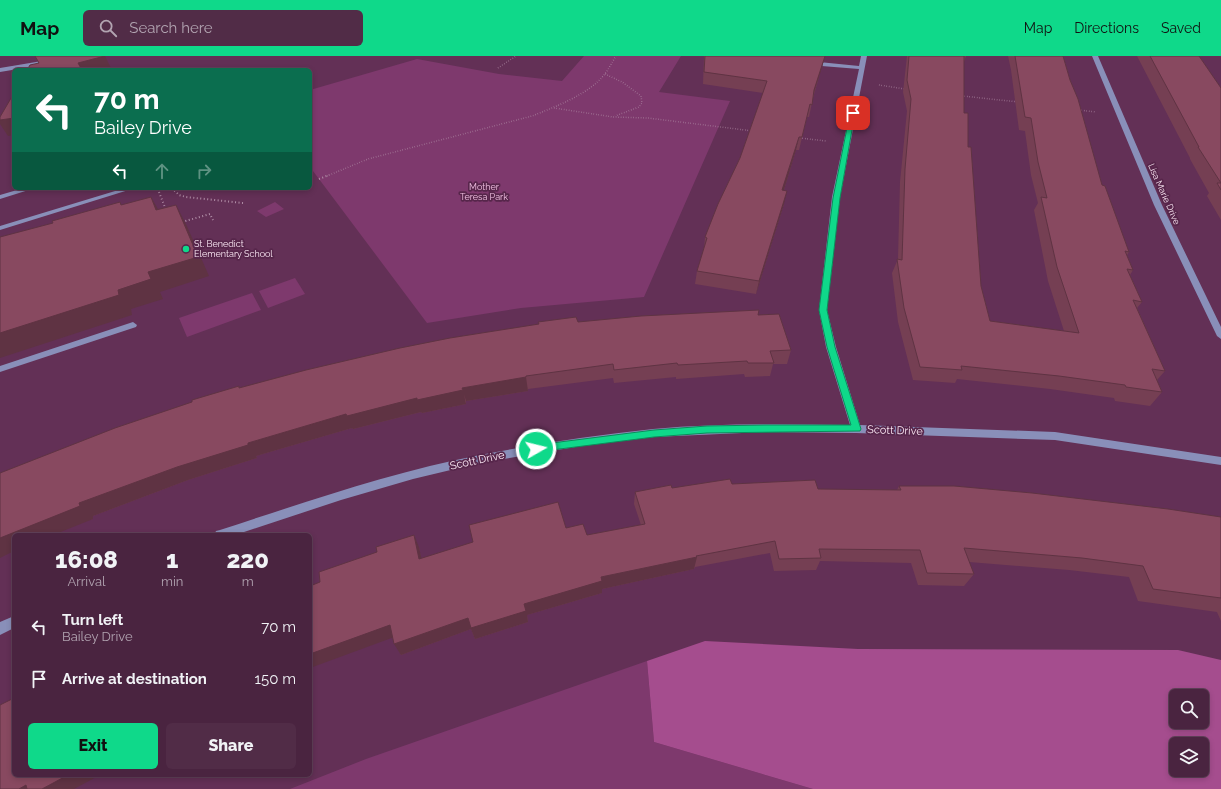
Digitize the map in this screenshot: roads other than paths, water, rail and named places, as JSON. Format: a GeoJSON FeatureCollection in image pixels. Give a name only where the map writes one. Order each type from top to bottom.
{"type":"FeatureCollection","features":[{"type":"Feature","properties":{"kind":"street"},"geometry":{"type":"LineString","coordinates":[[0,70],[36,64],[67,56]]}},
{"type":"Feature","properties":{"kind":"street"},"geometry":{"type":"LineString","coordinates":[[856,429],[831,347],[823,310],[836,198],[864,56]]}},
{"type":"Feature","properties":{"kind":"street","name":"Lisa Marie Drive"},"geometry":{"type":"LineString","coordinates":[[1095,56],[1158,205],[1221,336]]}},
{"type":"Feature","properties":{"kind":"street"},"geometry":{"type":"LineString","coordinates":[[806,62],[861,68]]}},
{"type":"Feature","properties":{"kind":"street"},"geometry":{"type":"LineString","coordinates":[[0,197],[25,190]]}},
{"type":"Feature","properties":{"kind":"street"},"geometry":{"type":"LineString","coordinates":[[0,228],[125,190]]}},
{"type":"Feature","properties":{"kind":"street"},"geometry":{"type":"LineString","coordinates":[[0,370],[134,326]]}},
{"type":"Feature","properties":{"kind":"street","name":"Scott Drive"},"geometry":{"type":"LineString","coordinates":[[226,533],[341,495],[413,475],[480,459],[536,449],[654,433],[765,428],[856,429],[1055,436],[1221,461]]}},
{"type":"Feature","properties":{"kind":"street"},"geometry":{"type":"LineString","coordinates":[[0,629],[12,623]]}},
{"type":"Feature","properties":{"kind":"place","name":"St. Benedict Elementary School"},"geometry":{"type":"Point","coordinates":[186,249]}},
{"type":"Feature","properties":{"kind":"park label","name":"Mother Teresa Park"},"geometry":{"type":"Point","coordinates":[484,192]}}]}
